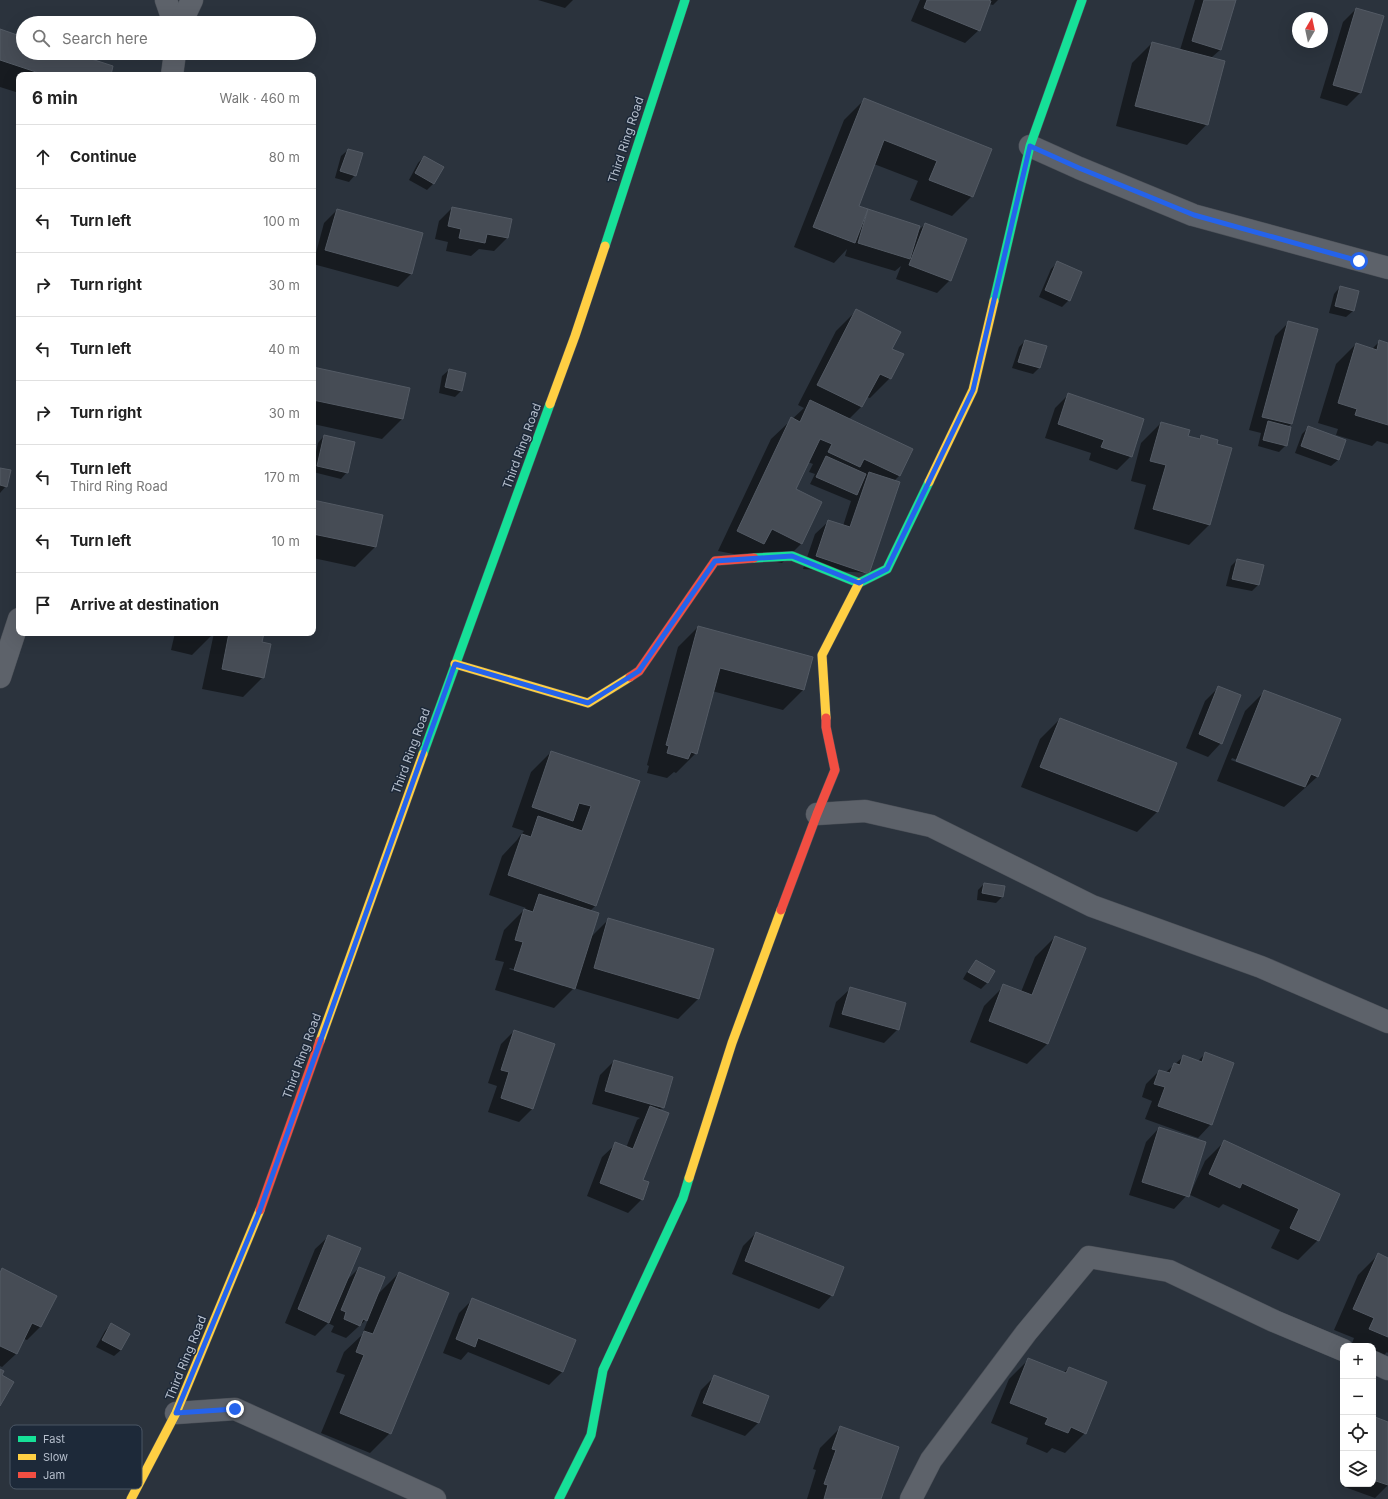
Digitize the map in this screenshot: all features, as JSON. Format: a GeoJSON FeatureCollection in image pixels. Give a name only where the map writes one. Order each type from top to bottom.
{"type":"FeatureCollection","features":[{"type":"Feature","properties":{"kind":"street"},"geometry":{"type":"LineString","coordinates":[[166,0],[172,16]]}},
{"type":"Feature","properties":{"kind":"street"},"geometry":{"type":"LineString","coordinates":[[184,16],[192,0]]}},
{"type":"Feature","properties":{"kind":"street","name":"Third Ring Road"},"geometry":{"type":"LineString","coordinates":[[142,1478],[176,1413],[260,1210],[455,664],[575,336],[685,0]]}},
{"type":"Feature","properties":{"kind":"street"},"geometry":{"type":"LineString","coordinates":[[559,1499],[590,1435],[603,1370],[683,1198],[732,1043],[817,814],[835,770],[826,727],[822,655],[859,583],[887,569],[973,390],[1030,146],[1082,0]]}},
{"type":"Feature","properties":{"kind":"street"},"geometry":{"type":"LineString","coordinates":[[172,72],[174,60]]}},
{"type":"Feature","properties":{"kind":"street"},"geometry":{"type":"LineString","coordinates":[[1030,146],[1079,168],[1194,215],[1388,268]]}},
{"type":"Feature","properties":{"kind":"street"},"geometry":{"type":"LineString","coordinates":[[455,664],[588,703],[639,671],[715,561],[792,556],[859,583]]}},
{"type":"Feature","properties":{"kind":"street"},"geometry":{"type":"LineString","coordinates":[[0,677],[16,628]]}},
{"type":"Feature","properties":{"kind":"street"},"geometry":{"type":"LineString","coordinates":[[817,814],[865,811],[931,826],[1092,906],[1261,967],[1388,1022]]}},
{"type":"Feature","properties":{"kind":"street"},"geometry":{"type":"LineString","coordinates":[[911,1499],[931,1460],[1026,1334],[1089,1257],[1169,1272],[1274,1321],[1340,1349]]}},
{"type":"Feature","properties":{"kind":"street"},"geometry":{"type":"LineString","coordinates":[[1376,1363],[1388,1369]]}},
{"type":"Feature","properties":{"kind":"street"},"geometry":{"type":"LineString","coordinates":[[176,1413],[235,1409],[434,1499]]}},
{"type":"Feature","properties":{"kind":"street","name":"Third Ring Road"},"geometry":{"type":"LineString","coordinates":[[131,1499],[136,1489]]}},
{"type":"Feature","properties":{"kind":"building"},"geometry":{"type":"Polygon","coordinates":[[[927,0],[991,1],[980,31],[924,8],[927,0]]]}},
{"type":"Feature","properties":{"kind":"building"},"geometry":{"type":"Polygon","coordinates":[[[1204,0],[1236,0],[1221,50],[1192,41],[1204,0]]]}},
{"type":"Feature","properties":{"kind":"building"},"geometry":{"type":"Polygon","coordinates":[[[1356,8],[1384,16],[1361,93],[1333,85],[1356,8]]]}},
{"type":"Feature","properties":{"kind":"building"},"geometry":{"type":"Polygon","coordinates":[[[0,29],[16,35],[16,60],[95,60],[113,66],[112,72],[36,72],[0,60],[0,29]]]}},
{"type":"Feature","properties":{"kind":"building"},"geometry":{"type":"Polygon","coordinates":[[[1152,42],[1225,61],[1208,125],[1135,106],[1152,42]]]}},
{"type":"Feature","properties":{"kind":"building"},"geometry":{"type":"Polygon","coordinates":[[[864,98],[992,149],[973,197],[929,180],[937,161],[884,140],[859,206],[868,209],[855,243],[813,227],[864,98]]]}},
{"type":"Feature","properties":{"kind":"building"},"geometry":{"type":"Polygon","coordinates":[[[348,149],[363,153],[356,176],[340,171],[348,149]]]}},
{"type":"Feature","properties":{"kind":"building"},"geometry":{"type":"Polygon","coordinates":[[[424,156],[444,167],[434,184],[415,173],[424,156]]]}},
{"type":"Feature","properties":{"kind":"building"},"geometry":{"type":"Polygon","coordinates":[[[452,207],[512,219],[508,238],[487,234],[485,243],[459,238],[461,229],[448,226],[452,207]]]}},
{"type":"Feature","properties":{"kind":"building"},"geometry":{"type":"Polygon","coordinates":[[[337,209],[423,233],[412,274],[325,250],[337,209]]]}},
{"type":"Feature","properties":{"kind":"building"},"geometry":{"type":"Polygon","coordinates":[[[868,209],[920,226],[910,259],[858,243],[868,209]]]}},
{"type":"Feature","properties":{"kind":"building"},"geometry":{"type":"Polygon","coordinates":[[[925,223],[967,239],[951,281],[909,265],[925,223]]]}},
{"type":"Feature","properties":{"kind":"building"},"geometry":{"type":"Polygon","coordinates":[[[1057,261],[1082,272],[1070,301],[1045,290],[1057,261]]]}},
{"type":"Feature","properties":{"kind":"building"},"geometry":{"type":"Polygon","coordinates":[[[1340,286],[1359,291],[1354,311],[1335,306],[1340,286]]]}},
{"type":"Feature","properties":{"kind":"building"},"geometry":{"type":"Polygon","coordinates":[[[856,309],[901,332],[892,349],[904,354],[891,379],[880,374],[862,407],[817,385],[856,309]]]}},
{"type":"Feature","properties":{"kind":"building"},"geometry":{"type":"Polygon","coordinates":[[[1288,321],[1318,329],[1292,424],[1262,417],[1288,321]]]}},
{"type":"Feature","properties":{"kind":"building"},"geometry":{"type":"Polygon","coordinates":[[[1025,340],[1047,346],[1040,368],[1018,362],[1025,340]]]}},
{"type":"Feature","properties":{"kind":"building"},"geometry":{"type":"Polygon","coordinates":[[[1379,340],[1388,343],[1388,425],[1355,415],[1357,409],[1338,403],[1356,343],[1377,350],[1379,340]]]}},
{"type":"Feature","properties":{"kind":"building"},"geometry":{"type":"Polygon","coordinates":[[[316,368],[410,388],[403,419],[316,401],[316,368]]]}},
{"type":"Feature","properties":{"kind":"building"},"geometry":{"type":"Polygon","coordinates":[[[449,369],[466,373],[462,391],[445,387],[449,369]]]}},
{"type":"Feature","properties":{"kind":"building"},"geometry":{"type":"Polygon","coordinates":[[[1068,393],[1144,419],[1132,457],[1101,447],[1104,440],[1058,424],[1068,393]]]}},
{"type":"Feature","properties":{"kind":"building"},"geometry":{"type":"Polygon","coordinates":[[[810,400],[913,449],[900,476],[864,459],[860,467],[828,452],[832,444],[820,439],[796,489],[822,502],[802,544],[772,529],[764,544],[737,531],[791,417],[800,422],[810,400]]]}},
{"type":"Feature","properties":{"kind":"building"},"geometry":{"type":"Polygon","coordinates":[[[1268,421],[1291,427],[1287,446],[1263,440],[1268,421]]]}},
{"type":"Feature","properties":{"kind":"building"},"geometry":{"type":"Polygon","coordinates":[[[1161,422],[1190,430],[1188,436],[1200,439],[1201,435],[1218,440],[1217,444],[1232,448],[1210,525],[1153,509],[1166,465],[1150,461],[1161,422]]]}},
{"type":"Feature","properties":{"kind":"building"},"geometry":{"type":"Polygon","coordinates":[[[1308,426],[1346,440],[1339,460],[1301,446],[1308,426]]]}},
{"type":"Feature","properties":{"kind":"building"},"geometry":{"type":"Polygon","coordinates":[[[324,435],[355,442],[348,473],[317,466],[324,435]]]}},
{"type":"Feature","properties":{"kind":"building"},"geometry":{"type":"Polygon","coordinates":[[[826,456],[866,474],[857,495],[816,477],[826,456]]]}},
{"type":"Feature","properties":{"kind":"building"},"geometry":{"type":"Polygon","coordinates":[[[0,468],[11,470],[7,487],[0,485],[0,468]]]}},
{"type":"Feature","properties":{"kind":"building"},"geometry":{"type":"Polygon","coordinates":[[[869,472],[900,482],[869,574],[816,556],[828,520],[850,527],[869,472]]]}},
{"type":"Feature","properties":{"kind":"building"},"geometry":{"type":"Polygon","coordinates":[[[316,501],[383,515],[376,547],[316,535],[316,501]]]}},
{"type":"Feature","properties":{"kind":"building"},"geometry":{"type":"Polygon","coordinates":[[[1237,559],[1264,565],[1259,585],[1232,579],[1237,559]]]}},
{"type":"Feature","properties":{"kind":"building"},"geometry":{"type":"Polygon","coordinates":[[[698,626],[813,657],[804,690],[720,668],[697,754],[691,752],[688,759],[667,753],[669,746],[666,745],[698,626]]]}},
{"type":"Feature","properties":{"kind":"building"},"geometry":{"type":"Polygon","coordinates":[[[228,636],[263,636],[262,642],[271,644],[264,678],[222,669],[228,636]]]}},
{"type":"Feature","properties":{"kind":"building"},"geometry":{"type":"Polygon","coordinates":[[[1218,686],[1241,695],[1222,744],[1199,734],[1218,686]]]}},
{"type":"Feature","properties":{"kind":"building"},"geometry":{"type":"Polygon","coordinates":[[[1264,690],[1341,719],[1318,777],[1311,774],[1305,787],[1236,761],[1264,690]]]}},
{"type":"Feature","properties":{"kind":"building"},"geometry":{"type":"Polygon","coordinates":[[[1060,718],[1177,763],[1158,812],[1040,767],[1060,718]]]}},
{"type":"Feature","properties":{"kind":"building"},"geometry":{"type":"Polygon","coordinates":[[[551,751],[640,781],[596,906],[508,875],[522,834],[531,837],[538,816],[582,831],[591,806],[579,803],[573,821],[532,807],[551,751]]]}},
{"type":"Feature","properties":{"kind":"building"},"geometry":{"type":"Polygon","coordinates":[[[984,883],[1005,886],[1003,897],[982,893],[984,883]]]}},
{"type":"Feature","properties":{"kind":"building"},"geometry":{"type":"Polygon","coordinates":[[[539,894],[599,913],[575,989],[514,970],[523,942],[515,940],[524,909],[533,912],[539,894]]]}},
{"type":"Feature","properties":{"kind":"building"},"geometry":{"type":"Polygon","coordinates":[[[608,918],[714,949],[699,999],[594,968],[608,918]]]}},
{"type":"Feature","properties":{"kind":"building"},"geometry":{"type":"Polygon","coordinates":[[[1055,936],[1086,948],[1048,1044],[989,1021],[1003,984],[1032,995],[1055,936]]]}},
{"type":"Feature","properties":{"kind":"building"},"geometry":{"type":"Polygon","coordinates":[[[976,960],[995,971],[988,983],[968,972],[976,960]]]}},
{"type":"Feature","properties":{"kind":"building"},"geometry":{"type":"Polygon","coordinates":[[[850,987],[906,1003],[899,1030],[842,1014],[850,987]]]}},
{"type":"Feature","properties":{"kind":"building"},"geometry":{"type":"Polygon","coordinates":[[[514,1030],[555,1044],[533,1109],[501,1098],[509,1072],[501,1070],[514,1030]]]}},
{"type":"Feature","properties":{"kind":"building"},"geometry":{"type":"Polygon","coordinates":[[[1205,1052],[1234,1063],[1212,1125],[1158,1106],[1165,1087],[1154,1084],[1159,1070],[1170,1073],[1174,1063],[1180,1065],[1183,1055],[1202,1062],[1205,1052]]]}},
{"type":"Feature","properties":{"kind":"building"},"geometry":{"type":"Polygon","coordinates":[[[614,1060],[673,1077],[664,1108],[605,1091],[614,1060]]]}},
{"type":"Feature","properties":{"kind":"building"},"geometry":{"type":"Polygon","coordinates":[[[650,1106],[669,1113],[643,1180],[649,1182],[643,1200],[600,1183],[615,1142],[633,1149],[650,1106]]]}},
{"type":"Feature","properties":{"kind":"building"},"geometry":{"type":"Polygon","coordinates":[[[1159,1127],[1206,1142],[1189,1197],[1142,1182],[1159,1127]]]}},
{"type":"Feature","properties":{"kind":"building"},"geometry":{"type":"Polygon","coordinates":[[[1224,1140],[1340,1194],[1319,1241],[1290,1228],[1299,1209],[1242,1183],[1240,1188],[1209,1174],[1224,1140]]]}},
{"type":"Feature","properties":{"kind":"building"},"geometry":{"type":"Polygon","coordinates":[[[756,1232],[844,1267],[833,1296],[745,1261],[756,1232]]]}},
{"type":"Feature","properties":{"kind":"building"},"geometry":{"type":"Polygon","coordinates":[[[328,1235],[361,1248],[329,1323],[298,1309],[328,1235]]]}},
{"type":"Feature","properties":{"kind":"building"},"geometry":{"type":"Polygon","coordinates":[[[1378,1253],[1388,1258],[1388,1337],[1369,1329],[1374,1318],[1353,1309],[1378,1253]]]}},
{"type":"Feature","properties":{"kind":"building"},"geometry":{"type":"Polygon","coordinates":[[[359,1267],[385,1277],[367,1321],[363,1319],[360,1326],[344,1319],[346,1312],[341,1310],[359,1267]]]}},
{"type":"Feature","properties":{"kind":"building"},"geometry":{"type":"Polygon","coordinates":[[[2,1268],[57,1296],[41,1327],[32,1323],[17,1354],[0,1346],[0,1273],[2,1268]]]}},
{"type":"Feature","properties":{"kind":"building"},"geometry":{"type":"Polygon","coordinates":[[[399,1272],[449,1293],[391,1434],[340,1413],[364,1355],[356,1352],[364,1331],[373,1334],[399,1272]]]}},
{"type":"Feature","properties":{"kind":"building"},"geometry":{"type":"Polygon","coordinates":[[[472,1298],[576,1340],[563,1372],[478,1338],[475,1347],[456,1339],[472,1298]]]}},
{"type":"Feature","properties":{"kind":"building"},"geometry":{"type":"Polygon","coordinates":[[[111,1323],[130,1334],[121,1350],[102,1340],[111,1323]]]}},
{"type":"Feature","properties":{"kind":"building"},"geometry":{"type":"Polygon","coordinates":[[[1028,1358],[1066,1373],[1069,1367],[1107,1382],[1086,1434],[1071,1427],[1068,1433],[1045,1424],[1048,1418],[1010,1403],[1028,1358]]]}},
{"type":"Feature","properties":{"kind":"building"},"geometry":{"type":"Polygon","coordinates":[[[0,1369],[4,1371],[2,1375],[14,1382],[0,1406],[0,1369]]]}},
{"type":"Feature","properties":{"kind":"building"},"geometry":{"type":"Polygon","coordinates":[[[714,1375],[769,1396],[759,1423],[703,1403],[714,1375]]]}},
{"type":"Feature","properties":{"kind":"building"},"geometry":{"type":"Polygon","coordinates":[[[1376,1417],[1388,1422],[1388,1485],[1376,1481],[1376,1417]]]}},
{"type":"Feature","properties":{"kind":"building"},"geometry":{"type":"Polygon","coordinates":[[[840,1426],[899,1447],[881,1499],[824,1499],[828,1485],[824,1484],[836,1450],[832,1449],[840,1426]]]}},
{"type":"Feature","properties":{"kind":"traffic: fast"},"geometry":{"type":"LineString","coordinates":[[605,246],[685,0]]}},
{"type":"Feature","properties":{"kind":"traffic: fast"},"geometry":{"type":"LineString","coordinates":[[994,301],[1030,146],[1082,0]]}},
{"type":"Feature","properties":{"kind":"traffic: fast"},"geometry":{"type":"LineString","coordinates":[[423,754],[550,404]]}},
{"type":"Feature","properties":{"kind":"traffic: fast"},"geometry":{"type":"LineString","coordinates":[[754,558],[792,556],[859,583],[887,569],[929,482]]}},
{"type":"Feature","properties":{"kind":"traffic: fast"},"geometry":{"type":"LineString","coordinates":[[559,1499],[591,1435],[603,1370],[683,1198],[689,1178]]}},
{"type":"Feature","properties":{"kind":"traffic: slow"},"geometry":{"type":"LineString","coordinates":[[550,404],[575,336],[605,246]]}},
{"type":"Feature","properties":{"kind":"traffic: slow"},"geometry":{"type":"LineString","coordinates":[[929,482],[973,390],[994,301]]}},
{"type":"Feature","properties":{"kind":"traffic: slow"},"geometry":{"type":"LineString","coordinates":[[826,718],[822,655],[859,583]]}},
{"type":"Feature","properties":{"kind":"traffic: slow"},"geometry":{"type":"LineString","coordinates":[[455,664],[588,703],[630,677]]}},
{"type":"Feature","properties":{"kind":"traffic: slow"},"geometry":{"type":"LineString","coordinates":[[320,1041],[423,754]]}},
{"type":"Feature","properties":{"kind":"traffic: slow"},"geometry":{"type":"LineString","coordinates":[[689,1178],[732,1043],[781,910]]}},
{"type":"Feature","properties":{"kind":"traffic: slow"},"geometry":{"type":"LineString","coordinates":[[142,1478],[176,1413],[260,1210]]}},
{"type":"Feature","properties":{"kind":"traffic: slow"},"geometry":{"type":"LineString","coordinates":[[131,1499],[136,1489]]}},
{"type":"Feature","properties":{"kind":"traffic: jam"},"geometry":{"type":"LineString","coordinates":[[630,677],[639,671],[715,561],[754,558]]}},
{"type":"Feature","properties":{"kind":"traffic: jam"},"geometry":{"type":"LineString","coordinates":[[781,910],[835,770],[826,727],[826,718]]}},
{"type":"Feature","properties":{"kind":"traffic: jam"},"geometry":{"type":"LineString","coordinates":[[260,1210],[320,1041]]}},
{"type":"Feature","properties":{"kind":"route"},"geometry":{"type":"LineString","coordinates":[[235,1409],[176,1413],[260,1210],[455,664],[588,703],[639,671],[715,561],[792,556],[859,583],[887,569],[973,390],[1030,146],[1079,168],[1194,215],[1359,261]]}}]}
